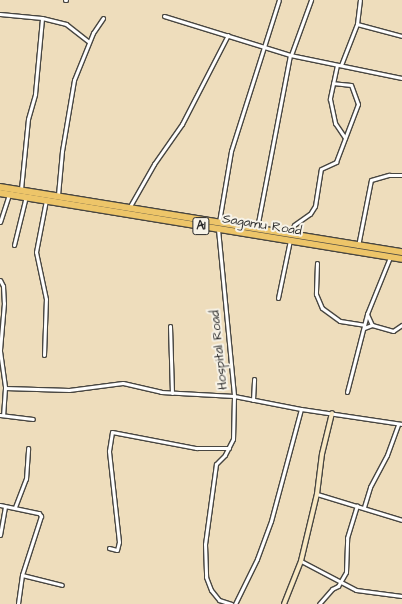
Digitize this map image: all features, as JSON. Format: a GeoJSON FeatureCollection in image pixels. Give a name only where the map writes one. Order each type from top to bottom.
{"type":"FeatureCollection","features":[{"type":"Feature","properties":{"kind":"highway","name":"Sagamu Road"},"geometry":{"type":"LineString","coordinates":[[0,187],[58,195],[218,225],[257,228],[290,237],[402,252]]}},
{"type":"Feature","properties":{"kind":"highway","name":"Sagamu Road"},"geometry":{"type":"LineString","coordinates":[[0,193],[218,225],[290,237],[402,259]]}},
{"type":"Feature","properties":{"kind":"street","name":"Hospital Road"},"geometry":{"type":"LineString","coordinates":[[279,0],[231,151],[218,225],[234,396],[301,409],[400,424]]}},
{"type":"Feature","properties":{"kind":"street"},"geometry":{"type":"LineString","coordinates":[[257,228],[292,55],[311,0]]}},
{"type":"Feature","properties":{"kind":"street"},"geometry":{"type":"LineString","coordinates":[[345,138],[335,123],[330,99],[339,65],[357,24],[360,0]]}},
{"type":"Feature","properties":{"kind":"street"},"geometry":{"type":"LineString","coordinates":[[0,14],[42,18],[66,24],[89,42]]}},
{"type":"Feature","properties":{"kind":"street"},"geometry":{"type":"LineString","coordinates":[[164,16],[292,55],[402,78]]}},
{"type":"Feature","properties":{"kind":"street"},"geometry":{"type":"LineString","coordinates":[[21,189],[28,119],[35,94],[42,18]]}},
{"type":"Feature","properties":{"kind":"street"},"geometry":{"type":"LineString","coordinates":[[58,195],[62,151],[74,80],[89,42],[103,18]]}},
{"type":"Feature","properties":{"kind":"street"},"geometry":{"type":"LineString","coordinates":[[357,24],[402,36]]}},
{"type":"Feature","properties":{"kind":"street"},"geometry":{"type":"LineString","coordinates":[[129,208],[154,164],[182,124],[228,35]]}},
{"type":"Feature","properties":{"kind":"street"},"geometry":{"type":"LineString","coordinates":[[278,298],[290,237],[294,225],[310,214],[315,206],[321,170],[336,162],[358,104],[351,85],[346,82],[333,83]]}},
{"type":"Feature","properties":{"kind":"street"},"geometry":{"type":"LineString","coordinates":[[358,246],[371,180],[388,175],[402,175]]}},
{"type":"Feature","properties":{"kind":"street"},"geometry":{"type":"LineString","coordinates":[[0,222],[9,194]]}},
{"type":"Feature","properties":{"kind":"street"},"geometry":{"type":"LineString","coordinates":[[14,246],[26,196]]}},
{"type":"Feature","properties":{"kind":"street"},"geometry":{"type":"LineString","coordinates":[[44,355],[46,299],[36,252],[46,199]]}},
{"type":"Feature","properties":{"kind":"street"},"geometry":{"type":"LineString","coordinates":[[347,392],[349,375],[364,326],[390,257]]}},
{"type":"Feature","properties":{"kind":"street"},"geometry":{"type":"LineString","coordinates":[[317,263],[316,294],[322,308],[340,320],[364,326],[372,325],[393,331],[402,325]]}},
{"type":"Feature","properties":{"kind":"street"},"geometry":{"type":"LineString","coordinates":[[0,280],[3,286],[4,302],[0,350],[5,388],[1,415],[33,419]]}},
{"type":"Feature","properties":{"kind":"street"},"geometry":{"type":"LineString","coordinates":[[368,314],[372,325]]}},
{"type":"Feature","properties":{"kind":"street"},"geometry":{"type":"LineString","coordinates":[[170,326],[172,393]]}},
{"type":"Feature","properties":{"kind":"street"},"geometry":{"type":"LineString","coordinates":[[253,400],[254,379]]}},
{"type":"Feature","properties":{"kind":"street"},"geometry":{"type":"LineString","coordinates":[[5,388],[69,390],[124,383],[172,393],[234,396],[233,439],[229,448],[216,464],[205,544],[206,577],[211,590],[219,600],[231,604]]}},
{"type":"Feature","properties":{"kind":"street"},"geometry":{"type":"LineString","coordinates":[[235,604],[257,559],[271,521],[301,409]]}},
{"type":"Feature","properties":{"kind":"street"},"geometry":{"type":"LineString","coordinates":[[284,604],[301,561],[318,494],[322,454],[332,413]]}},
{"type":"Feature","properties":{"kind":"street"},"geometry":{"type":"LineString","coordinates":[[364,507],[370,487],[387,455],[400,424]]}},
{"type":"Feature","properties":{"kind":"street"},"geometry":{"type":"LineString","coordinates":[[109,548],[117,550],[119,542],[109,451],[112,432],[196,448],[229,448]]}},
{"type":"Feature","properties":{"kind":"street"},"geometry":{"type":"LineString","coordinates":[[15,508],[26,479],[28,448]]}},
{"type":"Feature","properties":{"kind":"street"},"geometry":{"type":"LineString","coordinates":[[318,494],[402,520]]}},
{"type":"Feature","properties":{"kind":"street"},"geometry":{"type":"LineString","coordinates":[[0,505],[39,513],[41,516],[22,575],[18,604]]}},
{"type":"Feature","properties":{"kind":"street"},"geometry":{"type":"LineString","coordinates":[[319,604],[341,581],[346,572],[347,538],[357,505]]}},
{"type":"Feature","properties":{"kind":"street"},"geometry":{"type":"LineString","coordinates":[[0,536],[5,506]]}},
{"type":"Feature","properties":{"kind":"street"},"geometry":{"type":"LineString","coordinates":[[301,561],[361,591],[390,593],[402,596]]}},
{"type":"Feature","properties":{"kind":"street"},"geometry":{"type":"LineString","coordinates":[[22,575],[62,584]]}}]}
